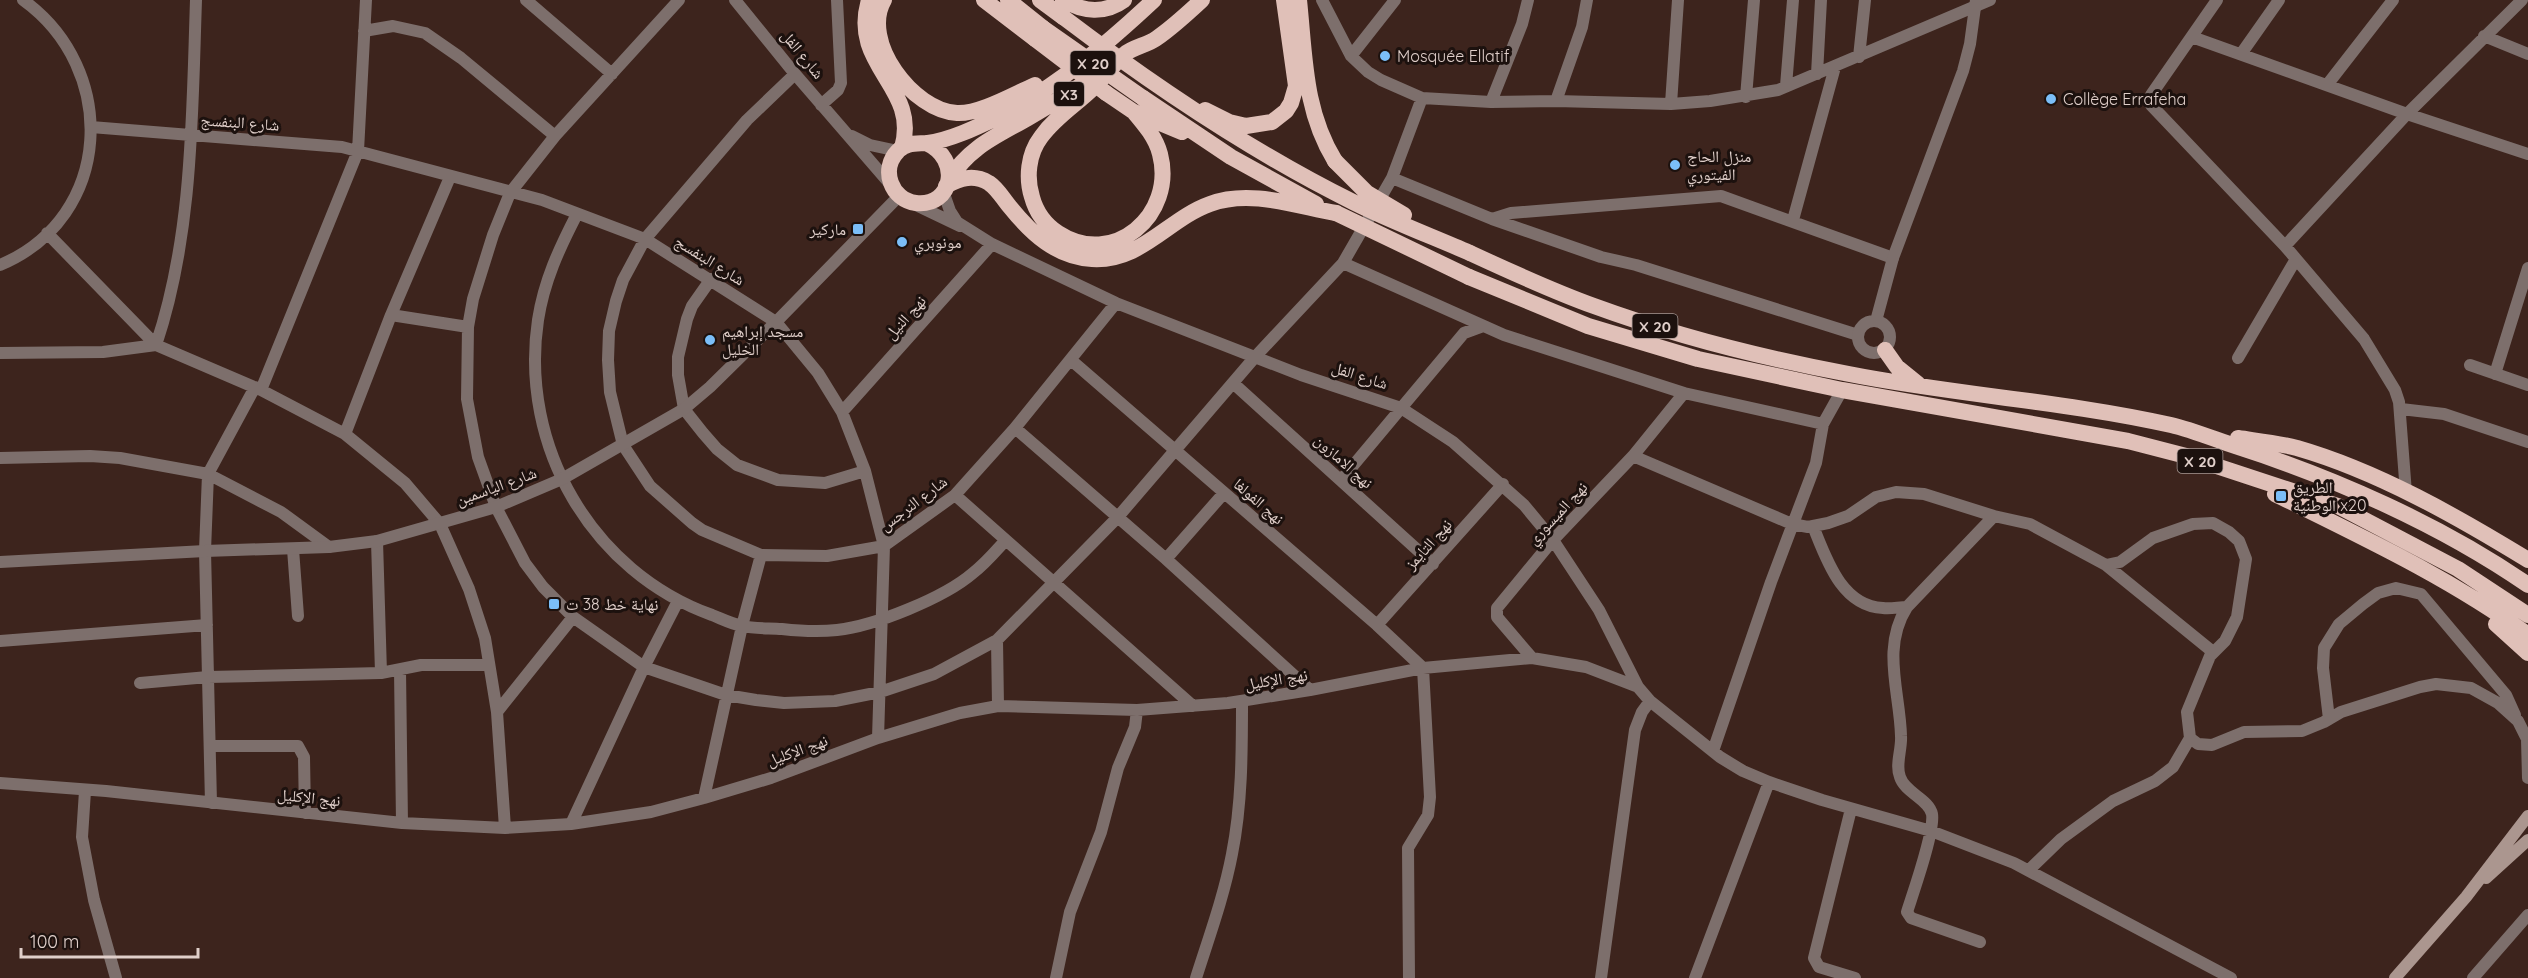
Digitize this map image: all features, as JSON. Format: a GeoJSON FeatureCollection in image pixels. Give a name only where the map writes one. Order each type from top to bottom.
{"type":"FeatureCollection","features":[{"type":"Feature","properties":{"kind":"highway"},"geometry":{"type":"LineString","coordinates":[[869,0],[864,26],[866,38],[879,70],[902,106],[906,132],[900,149],[889,168],[900,195],[917,203],[936,198],[946,186],[967,178],[983,180],[997,190],[1016,215],[1039,238],[1064,253],[1092,259],[1111,258],[1130,253],[1193,212],[1227,199],[1263,199],[1336,213]]}},
{"type":"Feature","properties":{"kind":"highway"},"geometry":{"type":"LineString","coordinates":[[884,0],[878,16],[880,43],[915,95],[936,108],[954,112],[973,111],[1065,74]]}},
{"type":"Feature","properties":{"kind":"highway"},"geometry":{"type":"LineString","coordinates":[[984,0],[1039,33],[1106,93],[1138,105],[1150,131],[1161,159],[1161,190],[1152,212],[1136,231],[1126,238],[1112,243],[1088,244],[1066,238],[1042,218],[1034,204],[1029,175],[1034,148],[1041,136],[1094,88],[1126,53],[1156,39],[1202,0]]}},
{"type":"Feature","properties":{"kind":"highway","name":"X 20"},"geometry":{"type":"LineString","coordinates":[[1008,0],[1039,33],[1138,105],[1198,135],[1266,176],[1336,213],[1468,277],[1588,326],[1643,344],[1753,373],[2128,441],[2186,456],[2338,506],[2458,569],[2528,615]]}},
{"type":"Feature","properties":{"kind":"highway","name":"X 20"},"geometry":{"type":"LineString","coordinates":[[1040,0],[1154,83],[1242,141],[1306,177],[1391,220],[1539,285],[1658,326],[1838,372],[2036,401],[2296,448],[2344,465],[2406,493],[2486,534],[2528,560]]}},
{"type":"Feature","properties":{"kind":"highway"},"geometry":{"type":"LineString","coordinates":[[1063,0],[1078,8],[1092,10],[1106,9],[1124,0]]}},
{"type":"Feature","properties":{"kind":"highway","name":"X3"},"geometry":{"type":"LineString","coordinates":[[926,143],[960,134],[999,116],[1065,74],[1154,0]]}},
{"type":"Feature","properties":{"kind":"highway","name":"X3"},"geometry":{"type":"LineString","coordinates":[[946,186],[964,158],[981,144],[1060,100],[1126,53],[1185,0]]}},
{"type":"Feature","properties":{"kind":"highway"},"geometry":{"type":"LineString","coordinates":[[1154,83],[1238,125],[1263,125],[1279,117],[1291,104],[1296,86],[1284,0]]}},
{"type":"Feature","properties":{"kind":"highway"},"geometry":{"type":"LineString","coordinates":[[1299,0],[1311,105],[1324,144],[1335,161],[1356,183],[1380,202],[1470,253]]}},
{"type":"Feature","properties":{"kind":"highway"},"geometry":{"type":"LineString","coordinates":[[900,149],[909,144],[926,143],[942,153],[947,161],[946,186]]}},
{"type":"Feature","properties":{"kind":"highway"},"geometry":{"type":"LineString","coordinates":[[1885,350],[1904,374],[1922,386]]}},
{"type":"Feature","properties":{"kind":"highway","name":"X 20"},"geometry":{"type":"LineString","coordinates":[[2172,426],[2285,462],[2344,485],[2460,544],[2528,585]]}},
{"type":"Feature","properties":{"kind":"highway","name":"X 20"},"geometry":{"type":"LineString","coordinates":[[2186,456],[2246,480],[2359,535],[2459,589],[2528,635]]}},
{"type":"Feature","properties":{"kind":"highway"},"geometry":{"type":"LineString","coordinates":[[2486,534],[2528,555]]}},
{"type":"Feature","properties":{"kind":"highway"},"geometry":{"type":"LineString","coordinates":[[2434,575],[2486,615],[2528,653]]}},
{"type":"Feature","properties":{"kind":"main road"},"geometry":{"type":"LineString","coordinates":[[2395,978],[2466,897],[2528,816]]}},
{"type":"Feature","properties":{"kind":"main road"},"geometry":{"type":"LineString","coordinates":[[2466,897],[2528,840]]}},
{"type":"Feature","properties":{"kind":"street"},"geometry":{"type":"LineString","coordinates":[[0,265],[20,254],[47,233],[68,207],[83,177],[88,160],[92,127],[88,93],[77,61],[47,19],[23,0]]}},
{"type":"Feature","properties":{"kind":"street"},"geometry":{"type":"LineString","coordinates":[[156,345],[169,308],[177,268],[192,135],[196,0]]}},
{"type":"Feature","properties":{"kind":"street"},"geometry":{"type":"LineString","coordinates":[[211,802],[205,551],[208,474],[258,389],[358,152],[366,0]]}},
{"type":"Feature","properties":{"kind":"street"},"geometry":{"type":"LineString","coordinates":[[526,0],[612,74]]}},
{"type":"Feature","properties":{"kind":"street"},"geometry":{"type":"LineString","coordinates":[[679,0],[555,136],[510,193],[484,262],[468,327],[467,399],[478,457],[496,507],[534,575],[573,617],[644,667],[726,695],[784,703],[835,700],[880,692],[934,674],[997,640],[1117,518],[1255,357],[1343,263],[1392,178],[1422,98]]}},
{"type":"Feature","properties":{"kind":"street","name":"شارع الفل"},"geometry":{"type":"LineString","coordinates":[[735,0],[844,130]]}},
{"type":"Feature","properties":{"kind":"street"},"geometry":{"type":"LineString","coordinates":[[821,105],[838,90],[841,83],[837,0]]}},
{"type":"Feature","properties":{"kind":"street"},"geometry":{"type":"LineString","coordinates":[[1322,0],[1351,56],[1368,72],[1381,80],[1422,98],[1491,102],[1671,104],[1746,97],[1786,86],[1859,57],[1976,3],[1990,0]]}},
{"type":"Feature","properties":{"kind":"street"},"geometry":{"type":"LineString","coordinates":[[1351,56],[1395,0]]}},
{"type":"Feature","properties":{"kind":"street"},"geometry":{"type":"LineString","coordinates":[[1491,102],[1528,0]]}},
{"type":"Feature","properties":{"kind":"street"},"geometry":{"type":"LineString","coordinates":[[1556,101],[1582,27],[1587,0]]}},
{"type":"Feature","properties":{"kind":"street"},"geometry":{"type":"LineString","coordinates":[[1671,104],[1678,0]]}},
{"type":"Feature","properties":{"kind":"street"},"geometry":{"type":"LineString","coordinates":[[1746,97],[1754,0]]}},
{"type":"Feature","properties":{"kind":"street"},"geometry":{"type":"LineString","coordinates":[[1786,86],[1793,0]]}},
{"type":"Feature","properties":{"kind":"street"},"geometry":{"type":"LineString","coordinates":[[1817,74],[1821,0]]}},
{"type":"Feature","properties":{"kind":"street"},"geometry":{"type":"LineString","coordinates":[[1859,57],[1865,0]]}},
{"type":"Feature","properties":{"kind":"street"},"geometry":{"type":"LineString","coordinates":[[2217,0],[2151,95],[2151,105],[2285,246],[2364,339],[2395,390],[2401,409],[2406,493]]}},
{"type":"Feature","properties":{"kind":"street"},"geometry":{"type":"LineString","coordinates":[[2241,54],[2279,0]]}},
{"type":"Feature","properties":{"kind":"street"},"geometry":{"type":"LineString","coordinates":[[2327,85],[2393,0]]}},
{"type":"Feature","properties":{"kind":"street"},"geometry":{"type":"LineString","coordinates":[[2285,246],[2515,2]]}},
{"type":"Feature","properties":{"kind":"street"},"geometry":{"type":"LineString","coordinates":[[1876,321],[1893,258],[1963,71],[1976,3]]}},
{"type":"Feature","properties":{"kind":"street"},"geometry":{"type":"LineString","coordinates":[[364,31],[393,26],[406,28],[433,38],[461,58],[555,136]]}},
{"type":"Feature","properties":{"kind":"street"},"geometry":{"type":"LineString","coordinates":[[2484,36],[2528,54]]}},
{"type":"Feature","properties":{"kind":"street"},"geometry":{"type":"LineString","coordinates":[[2192,37],[2407,114],[2528,154]]}},
{"type":"Feature","properties":{"kind":"street"},"geometry":{"type":"LineString","coordinates":[[1793,220],[1835,67]]}},
{"type":"Feature","properties":{"kind":"street","name":"شارع النرجس"},"geometry":{"type":"LineString","coordinates":[[795,74],[747,120],[645,239],[623,280],[616,301],[609,331],[608,360],[610,392],[624,444],[650,486],[680,515],[702,530],[761,555],[827,556],[884,546],[955,495],[1015,428],[1116,303]]}},
{"type":"Feature","properties":{"kind":"street","name":"شارع البنفسج"},"geometry":{"type":"LineString","coordinates":[[92,127],[342,147],[542,200],[645,239],[777,322],[818,373],[842,412],[865,471],[884,546],[878,738]]}},
{"type":"Feature","properties":{"kind":"street"},"geometry":{"type":"LineString","coordinates":[[844,130],[870,145],[900,149]]}},
{"type":"Feature","properties":{"kind":"street"},"geometry":{"type":"LineString","coordinates":[[844,130],[900,195],[967,229]]}},
{"type":"Feature","properties":{"kind":"street"},"geometry":{"type":"LineString","coordinates":[[345,434],[391,315],[450,177]]}},
{"type":"Feature","properties":{"kind":"street"},"geometry":{"type":"LineString","coordinates":[[1392,178],[1492,219],[1601,257],[1636,265],[1858,335]]}},
{"type":"Feature","properties":{"kind":"street"},"geometry":{"type":"LineString","coordinates":[[946,186],[950,211],[957,222],[967,229]]}},
{"type":"Feature","properties":{"kind":"street","name":"شارع الياسمين"},"geometry":{"type":"LineString","coordinates":[[0,562],[329,547],[377,540],[496,507],[562,479],[684,409],[777,322],[900,195]]}},
{"type":"Feature","properties":{"kind":"street"},"geometry":{"type":"LineString","coordinates":[[1492,219],[1511,213],[1712,195],[1730,198],[1893,258]]}},
{"type":"Feature","properties":{"kind":"street"},"geometry":{"type":"LineString","coordinates":[[577,214],[549,272],[538,322],[536,393],[540,415],[545,437],[562,479],[588,525],[605,545],[648,582],[678,601],[742,626],[837,630],[882,621],[918,604],[972,574],[1005,541]]}},
{"type":"Feature","properties":{"kind":"street","name":"شارع الفل"},"geometry":{"type":"LineString","coordinates":[[967,229],[992,244],[1116,303],[1255,357],[1401,408],[1453,442],[1503,484],[1553,540],[1604,619],[1638,687]]}},
{"type":"Feature","properties":{"kind":"street"},"geometry":{"type":"LineString","coordinates":[[47,233],[156,345],[258,389],[345,434],[405,483],[440,524],[469,589],[485,638],[497,712],[505,828]]}},
{"type":"Feature","properties":{"kind":"street","name":"نهج النيل"},"geometry":{"type":"LineString","coordinates":[[842,412],[992,244]]}},
{"type":"Feature","properties":{"kind":"street"},"geometry":{"type":"LineString","coordinates":[[2238,358],[2296,259]]}},
{"type":"Feature","properties":{"kind":"street"},"geometry":{"type":"LineString","coordinates":[[1343,263],[1504,335],[1684,393],[1823,424]]}},
{"type":"Feature","properties":{"kind":"street"},"geometry":{"type":"LineString","coordinates":[[2495,374],[2528,268]]}},
{"type":"Feature","properties":{"kind":"street"},"geometry":{"type":"LineString","coordinates":[[711,279],[692,306],[682,335],[678,375],[684,409],[717,449],[737,465],[752,472],[778,480],[825,483],[865,471]]}},
{"type":"Feature","properties":{"kind":"street"},"geometry":{"type":"LineString","coordinates":[[391,315],[468,327]]}},
{"type":"Feature","properties":{"kind":"street"},"geometry":{"type":"LineString","coordinates":[[1876,321],[1887,327],[1891,339],[1885,350],[1879,353],[1866,351],[1861,347],[1858,335],[1864,324],[1876,321]]}},
{"type":"Feature","properties":{"kind":"street"},"geometry":{"type":"LineString","coordinates":[[1341,480],[1464,333],[1483,326]]}},
{"type":"Feature","properties":{"kind":"street"},"geometry":{"type":"LineString","coordinates":[[0,353],[103,352],[156,345]]}},
{"type":"Feature","properties":{"kind":"street","name":"نهج الفولغا"},"geometry":{"type":"LineString","coordinates":[[1071,360],[1377,625],[1423,668]]}},
{"type":"Feature","properties":{"kind":"street"},"geometry":{"type":"LineString","coordinates":[[2470,365],[2528,384]]}},
{"type":"Feature","properties":{"kind":"street","name":"نهج الامازون"},"geometry":{"type":"LineString","coordinates":[[1233,383],[1433,564]]}},
{"type":"Feature","properties":{"kind":"street"},"geometry":{"type":"LineString","coordinates":[[1713,751],[1791,524],[1816,463],[1823,424],[1842,390]]}},
{"type":"Feature","properties":{"kind":"street","name":"نهج الميسوري"},"geometry":{"type":"LineString","coordinates":[[1532,658],[1497,617],[1496,610],[1553,540],[1633,456],[1684,393]]}},
{"type":"Feature","properties":{"kind":"street"},"geometry":{"type":"LineString","coordinates":[[2401,409],[2444,414],[2528,442]]}},
{"type":"Feature","properties":{"kind":"street"},"geometry":{"type":"LineString","coordinates":[[1015,428],[1166,559],[1310,690]]}},
{"type":"Feature","properties":{"kind":"street"},"geometry":{"type":"LineString","coordinates":[[0,458],[90,456],[120,458],[208,474],[281,512],[329,547]]}},
{"type":"Feature","properties":{"kind":"street"},"geometry":{"type":"LineString","coordinates":[[1633,456],[1791,524],[1803,527],[1848,516],[1876,497],[1896,492],[1924,494],[1994,516],[2030,524],[2106,565],[2213,652]]}},
{"type":"Feature","properties":{"kind":"street","name":"نهج التايمز"},"geometry":{"type":"LineString","coordinates":[[1377,625],[1503,484]]}},
{"type":"Feature","properties":{"kind":"street"},"geometry":{"type":"LineString","coordinates":[[1166,559],[1224,492]]}},
{"type":"Feature","properties":{"kind":"street"},"geometry":{"type":"LineString","coordinates":[[955,495],[1193,706]]}},
{"type":"Feature","properties":{"kind":"street"},"geometry":{"type":"LineString","coordinates":[[1980,942],[1920,921],[1908,915],[1907,912],[1931,831],[1933,816],[1931,810],[1909,791],[1899,775],[1901,735],[1892,658],[1897,624],[1907,607],[1994,516]]}},
{"type":"Feature","properties":{"kind":"street"},"geometry":{"type":"LineString","coordinates":[[2029,870],[2061,839],[2113,801],[2163,776],[2173,767],[2190,738],[2187,712],[2213,652],[2225,641],[2237,617],[2246,559],[2239,541],[2213,523],[2193,524],[2153,538],[2124,560],[2106,565]]}},
{"type":"Feature","properties":{"kind":"street"},"geometry":{"type":"LineString","coordinates":[[1813,526],[1841,585],[1856,598],[1867,605],[1882,608],[1907,607]]}},
{"type":"Feature","properties":{"kind":"street"},"geometry":{"type":"LineString","coordinates":[[377,540],[381,673]]}},
{"type":"Feature","properties":{"kind":"street"},"geometry":{"type":"LineString","coordinates":[[293,549],[298,616]]}},
{"type":"Feature","properties":{"kind":"street"},"geometry":{"type":"LineString","coordinates":[[704,798],[742,626],[761,555]]}},
{"type":"Feature","properties":{"kind":"street"},"geometry":{"type":"LineString","coordinates":[[2329,720],[2323,668],[2324,648],[2339,624],[2378,593],[2396,588],[2421,594],[2506,695],[2528,740],[2528,778]]}},
{"type":"Feature","properties":{"kind":"street"},"geometry":{"type":"LineString","coordinates":[[571,824],[644,667],[678,601]]}},
{"type":"Feature","properties":{"kind":"street"},"geometry":{"type":"LineString","coordinates":[[497,712],[573,617]]}},
{"type":"Feature","properties":{"kind":"street"},"geometry":{"type":"LineString","coordinates":[[0,641],[207,625]]}},
{"type":"Feature","properties":{"kind":"street"},"geometry":{"type":"LineString","coordinates":[[997,640],[998,706]]}},
{"type":"Feature","properties":{"kind":"street","name":"نهج الإكليل"},"geometry":{"type":"LineString","coordinates":[[0,783],[211,802],[402,823],[505,828],[571,824],[651,812],[771,778],[878,738],[960,714],[998,706],[1137,710],[1193,706],[1310,690],[1423,668],[1532,658],[1566,663],[1600,672],[1638,687]]}},
{"type":"Feature","properties":{"kind":"street"},"geometry":{"type":"LineString","coordinates":[[140,683],[208,677],[381,673],[421,665],[489,665]]}},
{"type":"Feature","properties":{"kind":"street"},"geometry":{"type":"LineString","coordinates":[[1409,978],[1408,848],[1428,815],[1430,797],[1423,668]]}},
{"type":"Feature","properties":{"kind":"street"},"geometry":{"type":"LineString","coordinates":[[400,670],[402,823]]}},
{"type":"Feature","properties":{"kind":"street"},"geometry":{"type":"LineString","coordinates":[[2190,738],[2198,744],[2212,745],[2244,732],[2302,731],[2352,709],[2436,684],[2471,688],[2498,703],[2518,721]]}},
{"type":"Feature","properties":{"kind":"street"},"geometry":{"type":"LineString","coordinates":[[1638,687],[1650,701],[1713,751],[1743,771],[1768,782],[1851,809],[1931,831],[2029,870],[2231,978]]}},
{"type":"Feature","properties":{"kind":"street"},"geometry":{"type":"LineString","coordinates":[[1196,978],[1232,854],[1240,795],[1242,701]]}},
{"type":"Feature","properties":{"kind":"street"},"geometry":{"type":"LineString","coordinates":[[1601,978],[1635,730],[1642,712],[1650,701]]}},
{"type":"Feature","properties":{"kind":"street"},"geometry":{"type":"LineString","coordinates":[[1056,978],[1070,912],[1103,826],[1119,768],[1135,727],[1137,710]]}},
{"type":"Feature","properties":{"kind":"street"},"geometry":{"type":"LineString","coordinates":[[210,746],[298,746],[304,757],[305,813]]}},
{"type":"Feature","properties":{"kind":"street"},"geometry":{"type":"LineString","coordinates":[[1695,978],[1768,782]]}},
{"type":"Feature","properties":{"kind":"street"},"geometry":{"type":"LineString","coordinates":[[85,791],[82,837],[94,900],[116,978]]}},
{"type":"Feature","properties":{"kind":"street"},"geometry":{"type":"LineString","coordinates":[[1851,809],[1814,958],[1820,967],[1855,978]]}},
{"type":"Feature","properties":{"kind":"street"},"geometry":{"type":"LineString","coordinates":[[2473,978],[2528,915]]}},
{"type":"Feature","properties":{"kind":"place","name":"Mosquée Ellatif"},"geometry":{"type":"Point","coordinates":[1385,56]}},
{"type":"Feature","properties":{"kind":"place","name":"Collège Errafeha"},"geometry":{"type":"Point","coordinates":[2051,99]}},
{"type":"Feature","properties":{"kind":"place","name":"منزل الحاج الفيتوري"},"geometry":{"type":"Point","coordinates":[1675,165]}},
{"type":"Feature","properties":{"kind":"place","name":"ماركير"},"geometry":{"type":"Point","coordinates":[858,229]}},
{"type":"Feature","properties":{"kind":"place","name":"مونوبري"},"geometry":{"type":"Point","coordinates":[902,242]}},
{"type":"Feature","properties":{"kind":"place","name":"مسجد إبراهيم الخليل"},"geometry":{"type":"Point","coordinates":[710,340]}},
{"type":"Feature","properties":{"kind":"place","name":"الطريق الوطنية x20"},"geometry":{"type":"Point","coordinates":[2281,496]}},
{"type":"Feature","properties":{"kind":"place","name":"نهاية خط 38 ت"},"geometry":{"type":"Point","coordinates":[554,604]}}]}
